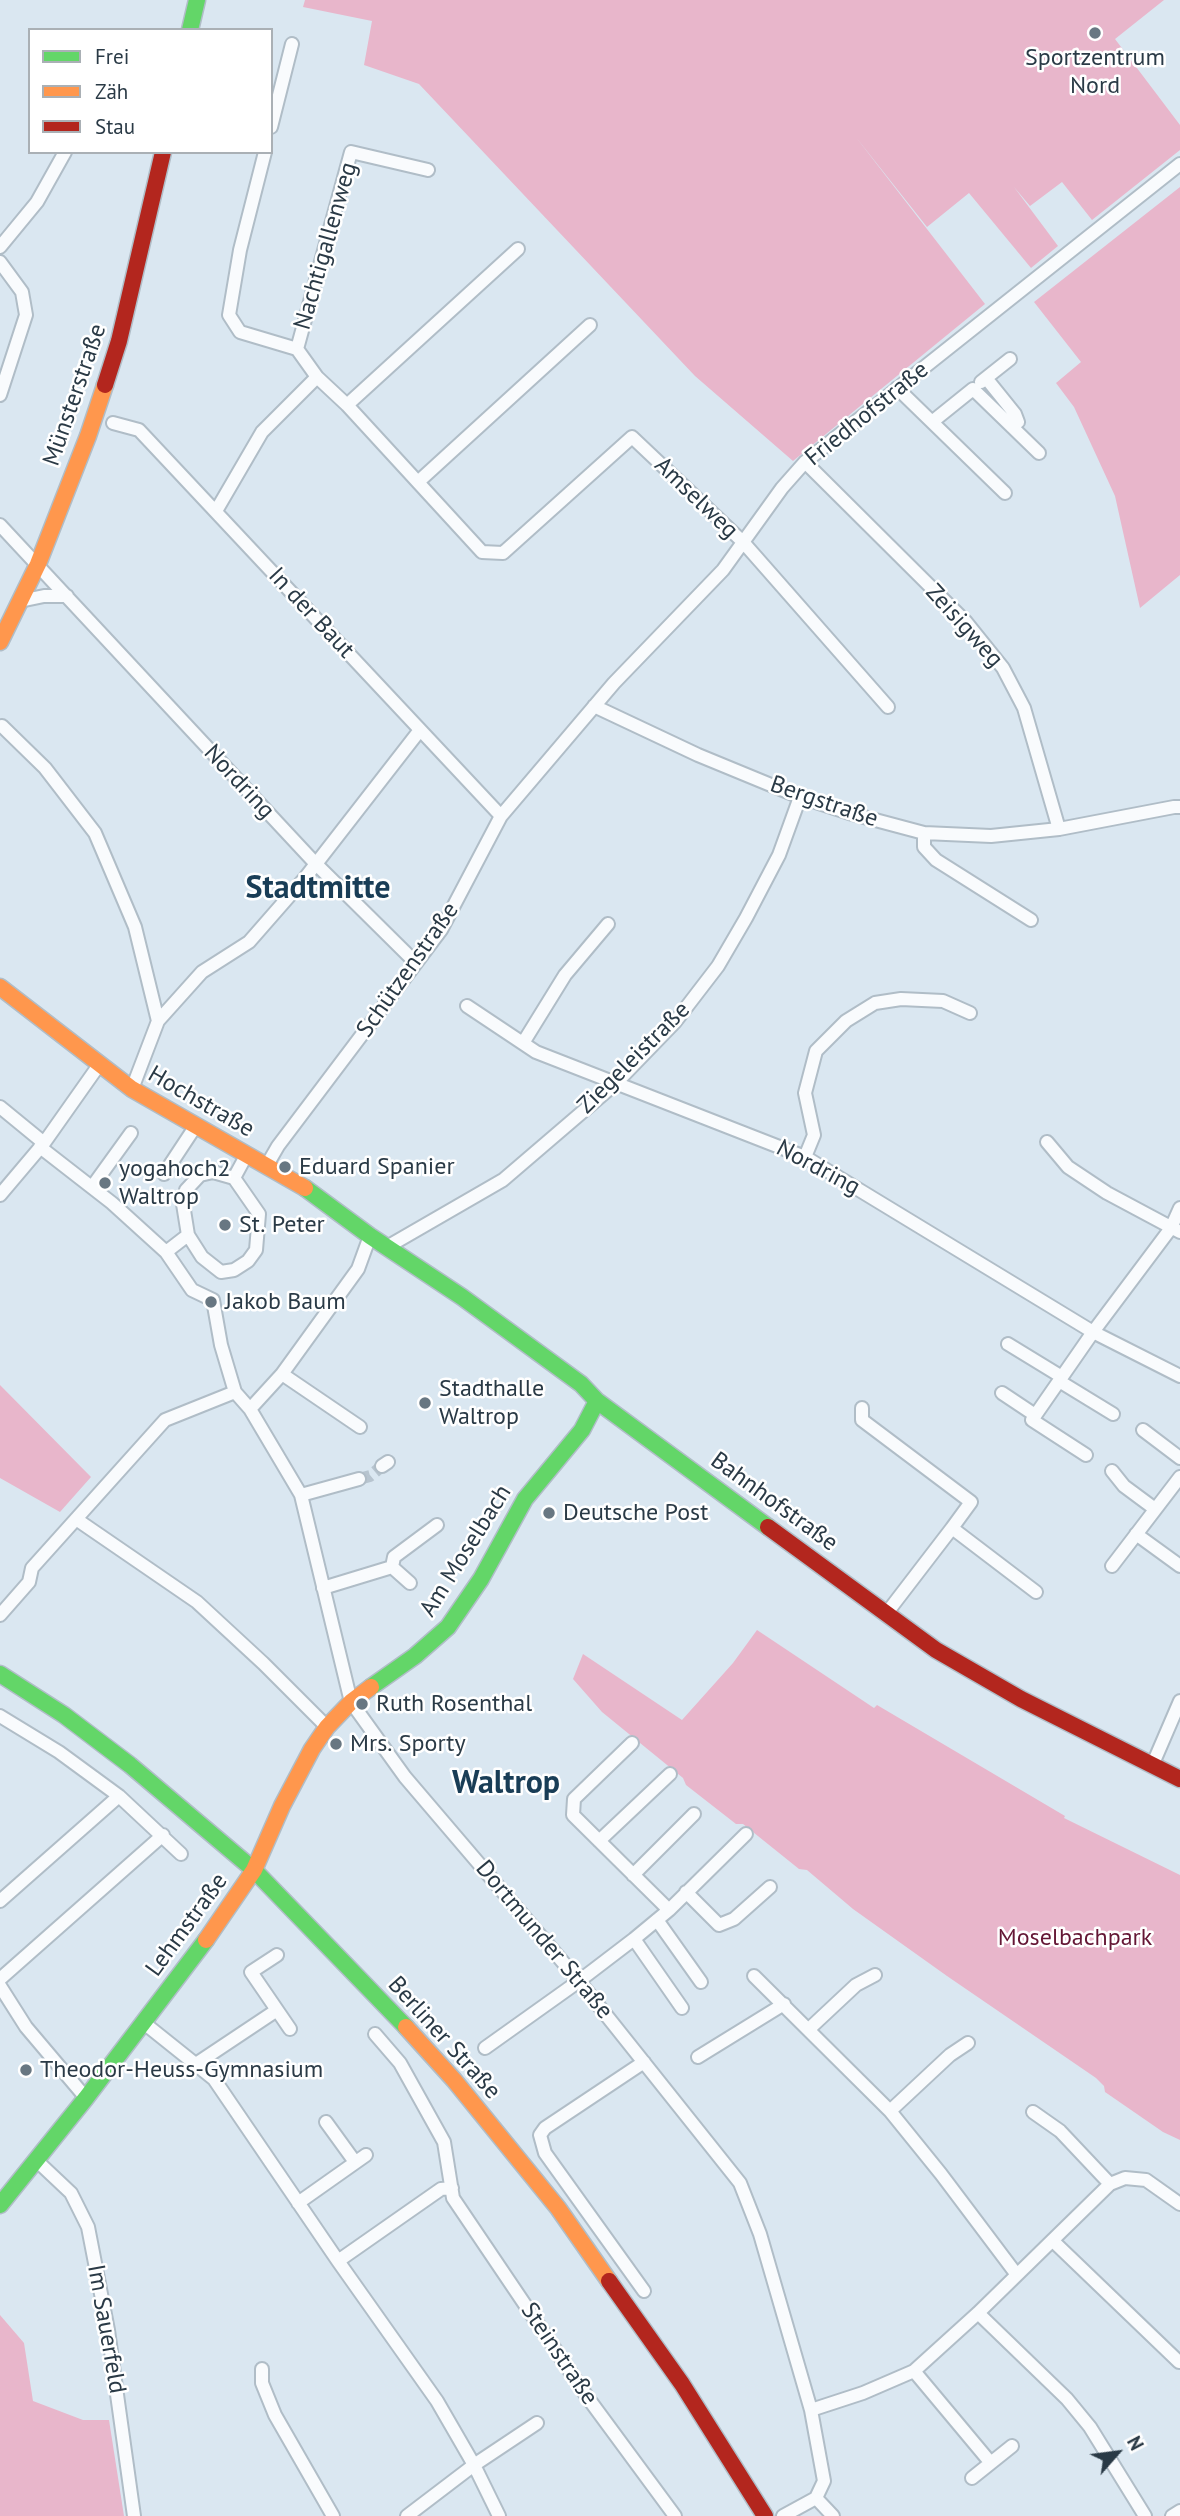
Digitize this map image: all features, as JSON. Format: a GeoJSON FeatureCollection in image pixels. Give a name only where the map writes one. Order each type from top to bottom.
{"type":"FeatureCollection","features":[{"type":"Feature","properties":{"kind":"street"},"geometry":{"type":"LineString","coordinates":[[190,28],[197,0]]}},
{"type":"Feature","properties":{"kind":"street"},"geometry":{"type":"LineString","coordinates":[[273,119],[292,44]]}},
{"type":"Feature","properties":{"kind":"street","name":"Nachtigallenweg"},"geometry":{"type":"LineString","coordinates":[[428,170],[351,152],[297,349],[317,377],[347,405],[482,552]]}},
{"type":"Feature","properties":{"kind":"street"},"geometry":{"type":"LineString","coordinates":[[0,247],[37,202],[64,154]]}},
{"type":"Feature","properties":{"kind":"street","name":"Münsterstraße"},"geometry":{"type":"LineString","coordinates":[[0,642],[38,564],[88,436],[119,341],[163,154]]}},
{"type":"Feature","properties":{"kind":"street"},"geometry":{"type":"LineString","coordinates":[[264,154],[240,250],[229,314],[240,332],[297,349]]}},
{"type":"Feature","properties":{"kind":"street","name":"Friedhofstraße"},"geometry":{"type":"LineString","coordinates":[[594,705],[723,570],[782,488],[805,462],[1180,164]]}},
{"type":"Feature","properties":{"kind":"street"},"geometry":{"type":"LineString","coordinates":[[347,405],[518,249]]}},
{"type":"Feature","properties":{"kind":"street"},"geometry":{"type":"LineString","coordinates":[[0,262],[22,292],[26,315],[0,395]]}},
{"type":"Feature","properties":{"kind":"street"},"geometry":{"type":"LineString","coordinates":[[418,482],[590,325]]}},
{"type":"Feature","properties":{"kind":"street"},"geometry":{"type":"LineString","coordinates":[[932,422],[1010,359]]}},
{"type":"Feature","properties":{"kind":"street"},"geometry":{"type":"LineString","coordinates":[[216,511],[262,432],[317,377]]}},
{"type":"Feature","properties":{"kind":"street"},"geometry":{"type":"LineString","coordinates":[[986,378],[1015,414],[1018,422],[1012,427]]}},
{"type":"Feature","properties":{"kind":"street"},"geometry":{"type":"LineString","coordinates":[[897,388],[1005,493]]}},
{"type":"Feature","properties":{"kind":"street"},"geometry":{"type":"LineString","coordinates":[[972,389],[1039,453]]}},
{"type":"Feature","properties":{"kind":"street","name":"In der Baut"},"geometry":{"type":"LineString","coordinates":[[113,423],[139,429],[501,816]]}},
{"type":"Feature","properties":{"kind":"street","name":"Amselweg"},"geometry":{"type":"LineString","coordinates":[[482,552],[503,554],[632,437],[743,542],[888,707]]}},
{"type":"Feature","properties":{"kind":"street","name":"Zeisigweg"},"geometry":{"type":"LineString","coordinates":[[805,462],[966,622],[1003,668],[1024,708],[1059,829]]}},
{"type":"Feature","properties":{"kind":"street","name":"Nordring"},"geometry":{"type":"LineString","coordinates":[[0,524],[315,863],[416,964]]}},
{"type":"Feature","properties":{"kind":"street"},"geometry":{"type":"LineString","coordinates":[[20,601],[44,596],[66,596]]}},
{"type":"Feature","properties":{"kind":"street","name":"Bergstraße"},"geometry":{"type":"LineString","coordinates":[[594,705],[698,755],[800,797],[924,833],[991,836],[1059,829],[1180,807]]}},
{"type":"Feature","properties":{"kind":"street","name":"Schützenstraße"},"geometry":{"type":"LineString","coordinates":[[267,1165],[278,1146],[441,930],[501,816],[594,705]]}},
{"type":"Feature","properties":{"kind":"street"},"geometry":{"type":"LineString","coordinates":[[2,726],[45,768],[95,834],[135,927],[158,1021]]}},
{"type":"Feature","properties":{"kind":"street"},"geometry":{"type":"LineString","coordinates":[[132,1089],[158,1021],[202,972],[249,942],[305,878],[420,730]]}},
{"type":"Feature","properties":{"kind":"street","name":"Ziegeleistraße"},"geometry":{"type":"LineString","coordinates":[[387,1247],[503,1180],[615,1084],[675,1022],[718,966],[779,855],[800,797]]}},
{"type":"Feature","properties":{"kind":"street"},"geometry":{"type":"LineString","coordinates":[[924,833],[924,847],[936,860],[1031,920]]}},
{"type":"Feature","properties":{"kind":"street"},"geometry":{"type":"LineString","coordinates":[[523,1043],[565,975],[608,924]]}},
{"type":"Feature","properties":{"kind":"street","name":"Hochstraße"},"geometry":{"type":"LineString","coordinates":[[0,988],[132,1089],[302,1186],[387,1247]]}},
{"type":"Feature","properties":{"kind":"street"},"geometry":{"type":"LineString","coordinates":[[805,1157],[814,1135],[805,1093],[816,1051],[846,1021],[875,1003],[901,999],[943,1001],[970,1013]]}},
{"type":"Feature","properties":{"kind":"street","name":"Nordring"},"geometry":{"type":"LineString","coordinates":[[467,1006],[536,1052],[805,1157],[1093,1332],[1180,1376]]}},
{"type":"Feature","properties":{"kind":"street"},"geometry":{"type":"LineString","coordinates":[[0,1195],[42,1145],[99,1065]]}},
{"type":"Feature","properties":{"kind":"street"},"geometry":{"type":"LineString","coordinates":[[0,1107],[170,1257],[192,1290],[213,1300],[221,1345],[235,1392],[165,1420],[32,1568],[29,1582],[0,1615]]}},
{"type":"Feature","properties":{"kind":"street"},"geometry":{"type":"LineString","coordinates":[[164,1174],[195,1127]]}},
{"type":"Feature","properties":{"kind":"street"},"geometry":{"type":"LineString","coordinates":[[92,1187],[131,1133]]}},
{"type":"Feature","properties":{"kind":"street"},"geometry":{"type":"LineString","coordinates":[[1047,1142],[1068,1167],[1107,1193],[1176,1230]]}},
{"type":"Feature","properties":{"kind":"street"},"geometry":{"type":"LineString","coordinates":[[233,1178],[247,1154]]}},
{"type":"Feature","properties":{"kind":"street"},"geometry":{"type":"LineString","coordinates":[[213,1172],[233,1178],[259,1214],[256,1250],[248,1261],[234,1270],[221,1272],[202,1257],[188,1235],[183,1204],[186,1190],[200,1175],[213,1172]]}},
{"type":"Feature","properties":{"kind":"street"},"geometry":{"type":"LineString","coordinates":[[1086,1455],[1032,1420],[1093,1332],[1176,1230],[1180,1208]]}},
{"type":"Feature","properties":{"kind":"street"},"geometry":{"type":"LineString","coordinates":[[170,1257],[188,1235]]}},
{"type":"Feature","properties":{"kind":"street"},"geometry":{"type":"LineString","coordinates":[[250,1409],[282,1374],[358,1269],[370,1236]]}},
{"type":"Feature","properties":{"kind":"street","name":"Bahnhofstraße"},"geometry":{"type":"LineString","coordinates":[[387,1247],[441,1282],[581,1384],[597,1401],[936,1650],[1021,1699],[1180,1779]]}},
{"type":"Feature","properties":{"kind":"street"},"geometry":{"type":"LineString","coordinates":[[1009,1344],[1113,1414]]}},
{"type":"Feature","properties":{"kind":"street"},"geometry":{"type":"LineString","coordinates":[[282,1374],[360,1427]]}},
{"type":"Feature","properties":{"kind":"street","name":"Dortmunder Straße"},"geometry":{"type":"LineString","coordinates":[[235,1392],[250,1409],[301,1495],[351,1702],[405,1777],[579,1982],[740,2183],[760,2234],[811,2410],[824,2481],[816,2498]]}},
{"type":"Feature","properties":{"kind":"street"},"geometry":{"type":"LineString","coordinates":[[1002,1393],[1035,1415]]}},
{"type":"Feature","properties":{"kind":"street","name":"Am Moselbach"},"geometry":{"type":"LineString","coordinates":[[351,1702],[415,1656],[448,1627],[481,1579],[525,1499],[582,1430],[597,1401]]}},
{"type":"Feature","properties":{"kind":"street"},"geometry":{"type":"LineString","coordinates":[[862,1408],[862,1420],[971,1502],[886,1614]]}},
{"type":"Feature","properties":{"kind":"street"},"geometry":{"type":"LineString","coordinates":[[1143,1430],[1180,1458]]}},
{"type":"Feature","properties":{"kind":"street"},"geometry":{"type":"LineString","coordinates":[[1112,1471],[1124,1486],[1155,1509]]}},
{"type":"Feature","properties":{"kind":"street"},"geometry":{"type":"LineString","coordinates":[[1112,1566],[1155,1509],[1175,1494],[1180,1477]]}},
{"type":"Feature","properties":{"kind":"street"},"geometry":{"type":"LineString","coordinates":[[301,1495],[359,1479]]}},
{"type":"Feature","properties":{"kind":"street"},"geometry":{"type":"LineString","coordinates":[[76,1519],[197,1602],[327,1727]]}},
{"type":"Feature","properties":{"kind":"street"},"geometry":{"type":"LineString","coordinates":[[392,1567],[394,1558],[437,1525]]}},
{"type":"Feature","properties":{"kind":"street"},"geometry":{"type":"LineString","coordinates":[[952,1528],[1035,1591]]}},
{"type":"Feature","properties":{"kind":"street"},"geometry":{"type":"LineString","coordinates":[[1136,1534],[1180,1566]]}},
{"type":"Feature","properties":{"kind":"street"},"geometry":{"type":"LineString","coordinates":[[323,1588],[392,1567]]}},
{"type":"Feature","properties":{"kind":"street"},"geometry":{"type":"LineString","coordinates":[[392,1567],[410,1583]]}},
{"type":"Feature","properties":{"kind":"street","name":"Berliner Straße"},"geometry":{"type":"LineString","coordinates":[[0,1674],[64,1715],[130,1765],[254,1870],[403,2023],[454,2080],[558,2208],[682,2384],[765,2516]]}},
{"type":"Feature","properties":{"kind":"street"},"geometry":{"type":"LineString","coordinates":[[1152,1766],[1180,1701]]}},
{"type":"Feature","properties":{"kind":"street","name":"Lehmstraße"},"geometry":{"type":"LineString","coordinates":[[0,2205],[86,2098],[209,1936],[254,1870],[282,1806],[312,1749],[327,1727],[351,1702]]}},
{"type":"Feature","properties":{"kind":"street"},"geometry":{"type":"LineString","coordinates":[[0,1716],[59,1752],[119,1796],[181,1854]]}},
{"type":"Feature","properties":{"kind":"street"},"geometry":{"type":"LineString","coordinates":[[632,1743],[574,1799],[573,1815],[669,1910]]}},
{"type":"Feature","properties":{"kind":"street"},"geometry":{"type":"LineString","coordinates":[[599,1841],[670,1774]]}},
{"type":"Feature","properties":{"kind":"street"},"geometry":{"type":"LineString","coordinates":[[0,1901],[119,1796]]}},
{"type":"Feature","properties":{"kind":"street"},"geometry":{"type":"LineString","coordinates":[[633,1875],[694,1814]]}},
{"type":"Feature","properties":{"kind":"street"},"geometry":{"type":"LineString","coordinates":[[485,2048],[579,1982],[634,1939],[669,1910],[746,1834]]}},
{"type":"Feature","properties":{"kind":"street"},"geometry":{"type":"LineString","coordinates":[[0,1979],[163,1835]]}},
{"type":"Feature","properties":{"kind":"street"},"geometry":{"type":"LineString","coordinates":[[686,1892],[719,1925],[734,1919],[770,1888]]}},
{"type":"Feature","properties":{"kind":"street"},"geometry":{"type":"LineString","coordinates":[[657,1920],[701,1982]]}},
{"type":"Feature","properties":{"kind":"street"},"geometry":{"type":"LineString","coordinates":[[634,1939],[682,2008]]}},
{"type":"Feature","properties":{"kind":"street"},"geometry":{"type":"LineString","coordinates":[[277,1955],[246,1976],[277,2010],[290,2029]]}},
{"type":"Feature","properties":{"kind":"street"},"geometry":{"type":"LineString","coordinates":[[809,2029],[856,1985],[875,1975]]}},
{"type":"Feature","properties":{"kind":"street"},"geometry":{"type":"LineString","coordinates":[[754,1976],[890,2111],[1017,2275]]}},
{"type":"Feature","properties":{"kind":"street"},"geometry":{"type":"LineString","coordinates":[[0,1986],[26,2027],[86,2098]]}},
{"type":"Feature","properties":{"kind":"street"},"geometry":{"type":"LineString","coordinates":[[698,2057],[783,2004]]}},
{"type":"Feature","properties":{"kind":"street"},"geometry":{"type":"LineString","coordinates":[[196,2064],[277,2010]]}},
{"type":"Feature","properties":{"kind":"street"},"geometry":{"type":"LineString","coordinates":[[144,2023],[214,2078],[437,2401],[474,2465],[499,2516]]}},
{"type":"Feature","properties":{"kind":"street","name":"Steinstraße"},"geometry":{"type":"LineString","coordinates":[[375,2034],[400,2063],[444,2142],[453,2198],[588,2398],[675,2516]]}},
{"type":"Feature","properties":{"kind":"street"},"geometry":{"type":"LineString","coordinates":[[890,2111],[950,2055],[968,2043]]}},
{"type":"Feature","properties":{"kind":"street"},"geometry":{"type":"LineString","coordinates":[[644,2062],[540,2135],[545,2153],[644,2291]]}},
{"type":"Feature","properties":{"kind":"street"},"geometry":{"type":"LineString","coordinates":[[1033,2112],[1060,2131],[1110,2184]]}},
{"type":"Feature","properties":{"kind":"street"},"geometry":{"type":"LineString","coordinates":[[298,2203],[360,2159],[326,2122]]}},
{"type":"Feature","properties":{"kind":"street","name":"Im Sauerfeld"},"geometry":{"type":"LineString","coordinates":[[36,2160],[71,2193],[88,2227],[108,2330],[134,2516]]}},
{"type":"Feature","properties":{"kind":"street"},"geometry":{"type":"LineString","coordinates":[[811,2410],[863,2393],[914,2371],[978,2314],[1110,2184],[1125,2178],[1146,2180],[1180,2204]]}},
{"type":"Feature","properties":{"kind":"street"},"geometry":{"type":"LineString","coordinates":[[338,2261],[441,2189],[452,2188]]}},
{"type":"Feature","properties":{"kind":"street"},"geometry":{"type":"LineString","coordinates":[[1052,2241],[1179,2362]]}},
{"type":"Feature","properties":{"kind":"street"},"geometry":{"type":"LineString","coordinates":[[978,2314],[1067,2399],[1090,2427],[1145,2516]]}},
{"type":"Feature","properties":{"kind":"street"},"geometry":{"type":"LineString","coordinates":[[262,2369],[262,2383],[275,2414],[333,2516]]}},
{"type":"Feature","properties":{"kind":"street"},"geometry":{"type":"LineString","coordinates":[[914,2371],[990,2462]]}},
{"type":"Feature","properties":{"kind":"street"},"geometry":{"type":"LineString","coordinates":[[407,2516],[474,2465],[537,2423]]}},
{"type":"Feature","properties":{"kind":"street"},"geometry":{"type":"LineString","coordinates":[[972,2477],[1012,2446]]}},
{"type":"Feature","properties":{"kind":"street"},"geometry":{"type":"LineString","coordinates":[[783,2516],[816,2498],[833,2516]]}},
{"type":"Feature","properties":{"kind":"street"},"geometry":{"type":"LineString","coordinates":[[1172,2516],[1180,2511]]}},
{"type":"Feature","properties":{"kind":"green space"},"geometry":{"type":"Polygon","coordinates":[[[305,0],[1164,0],[1115,39],[1180,125],[1180,150],[1092,220],[1062,182],[1030,206],[1014,187],[1058,246],[1031,268],[969,193],[927,227],[855,136],[985,304],[793,461],[695,376],[419,84],[364,65],[372,21],[303,7],[305,0]]]}},
{"type":"Feature","properties":{"kind":"green space"},"geometry":{"type":"Polygon","coordinates":[[[1180,187],[1180,575],[1140,608],[1115,496],[1074,407],[1056,383],[1081,362],[1034,302],[1180,187]]]}},
{"type":"Feature","properties":{"kind":"green space"},"geometry":{"type":"Polygon","coordinates":[[[0,1385],[91,1477],[60,1512],[0,1478],[0,1385]]]}},
{"type":"Feature","properties":{"kind":"green space","name":"Moselbachpark"},"geometry":{"type":"Polygon","coordinates":[[[757,1630],[874,1708],[877,1705],[1065,1816],[1064,1818],[1180,1875],[1180,2140],[1163,2132],[1105,2092],[1104,2086],[1096,2078],[853,1909],[807,1870],[799,1869],[743,1824],[736,1824],[686,1785],[683,1778],[602,1712],[573,1679],[583,1654],[682,1720],[733,1663],[757,1630]]]}},
{"type":"Feature","properties":{"kind":"green space"},"geometry":{"type":"Polygon","coordinates":[[[0,2315],[24,2343],[33,2401],[83,2420],[109,2420],[124,2516],[0,2516],[0,2315]]]}},
{"type":"Feature","properties":{"kind":"tunnel"},"geometry":{"type":"LineString","coordinates":[[359,1479],[370,1476],[382,1466]]}},
{"type":"Feature","properties":{"kind":"traffic: fast"},"geometry":{"type":"LineString","coordinates":[[190,28],[197,0]]}},
{"type":"Feature","properties":{"kind":"traffic: fast"},"geometry":{"type":"LineString","coordinates":[[305,1188],[581,1384],[597,1401],[768,1527]]}},
{"type":"Feature","properties":{"kind":"traffic: fast"},"geometry":{"type":"LineString","coordinates":[[371,1687],[415,1656],[448,1627],[481,1579],[525,1499],[582,1430],[597,1401]]}},
{"type":"Feature","properties":{"kind":"traffic: fast"},"geometry":{"type":"LineString","coordinates":[[0,1674],[64,1715],[130,1765],[254,1870],[406,2027]]}},
{"type":"Feature","properties":{"kind":"traffic: fast"},"geometry":{"type":"LineString","coordinates":[[0,2205],[86,2098],[206,1940]]}},
{"type":"Feature","properties":{"kind":"traffic: slow"},"geometry":{"type":"LineString","coordinates":[[0,642],[38,564],[105,385]]}},
{"type":"Feature","properties":{"kind":"traffic: slow"},"geometry":{"type":"LineString","coordinates":[[0,987],[132,1089],[305,1188]]}},
{"type":"Feature","properties":{"kind":"traffic: slow"},"geometry":{"type":"LineString","coordinates":[[206,1940],[254,1870],[282,1806],[312,1749],[327,1727],[351,1702],[371,1687]]}},
{"type":"Feature","properties":{"kind":"traffic: slow"},"geometry":{"type":"LineString","coordinates":[[406,2027],[454,2080],[558,2208],[609,2281]]}},
{"type":"Feature","properties":{"kind":"traffic: jam"},"geometry":{"type":"LineString","coordinates":[[105,385],[119,341],[163,154]]}},
{"type":"Feature","properties":{"kind":"traffic: jam"},"geometry":{"type":"LineString","coordinates":[[768,1527],[936,1650],[1021,1699],[1180,1779]]}},
{"type":"Feature","properties":{"kind":"traffic: jam"},"geometry":{"type":"LineString","coordinates":[[609,2281],[682,2384],[765,2516]]}},
{"type":"Feature","properties":{"kind":"place","name":"Sportzentrum Nord"},"geometry":{"type":"Point","coordinates":[1095,33]}},
{"type":"Feature","properties":{"kind":"place","name":"Eduard Spanier"},"geometry":{"type":"Point","coordinates":[285,1167]}},
{"type":"Feature","properties":{"kind":"place","name":"yogahoch2 Waltrop"},"geometry":{"type":"Point","coordinates":[105,1183]}},
{"type":"Feature","properties":{"kind":"place","name":"St. Peter"},"geometry":{"type":"Point","coordinates":[225,1225]}},
{"type":"Feature","properties":{"kind":"place","name":"Jakob Baum"},"geometry":{"type":"Point","coordinates":[211,1302]}},
{"type":"Feature","properties":{"kind":"place","name":"Stadthalle Waltrop"},"geometry":{"type":"Point","coordinates":[425,1403]}},
{"type":"Feature","properties":{"kind":"place","name":"Deutsche Post"},"geometry":{"type":"Point","coordinates":[549,1513]}},
{"type":"Feature","properties":{"kind":"place","name":"Ruth Rosenthal"},"geometry":{"type":"Point","coordinates":[362,1704]}},
{"type":"Feature","properties":{"kind":"place","name":"Mrs. Sporty"},"geometry":{"type":"Point","coordinates":[336,1744]}},
{"type":"Feature","properties":{"kind":"place","name":"Theodor-Heuss-Gymnasium"},"geometry":{"type":"Point","coordinates":[26,2070]}},
{"type":"Feature","properties":{"kind":"district","name":"Stadtmitte"},"geometry":{"type":"Point","coordinates":[318,889]}},
{"type":"Feature","properties":{"kind":"district","name":"Waltrop"},"geometry":{"type":"Point","coordinates":[506,1784]}}]}
